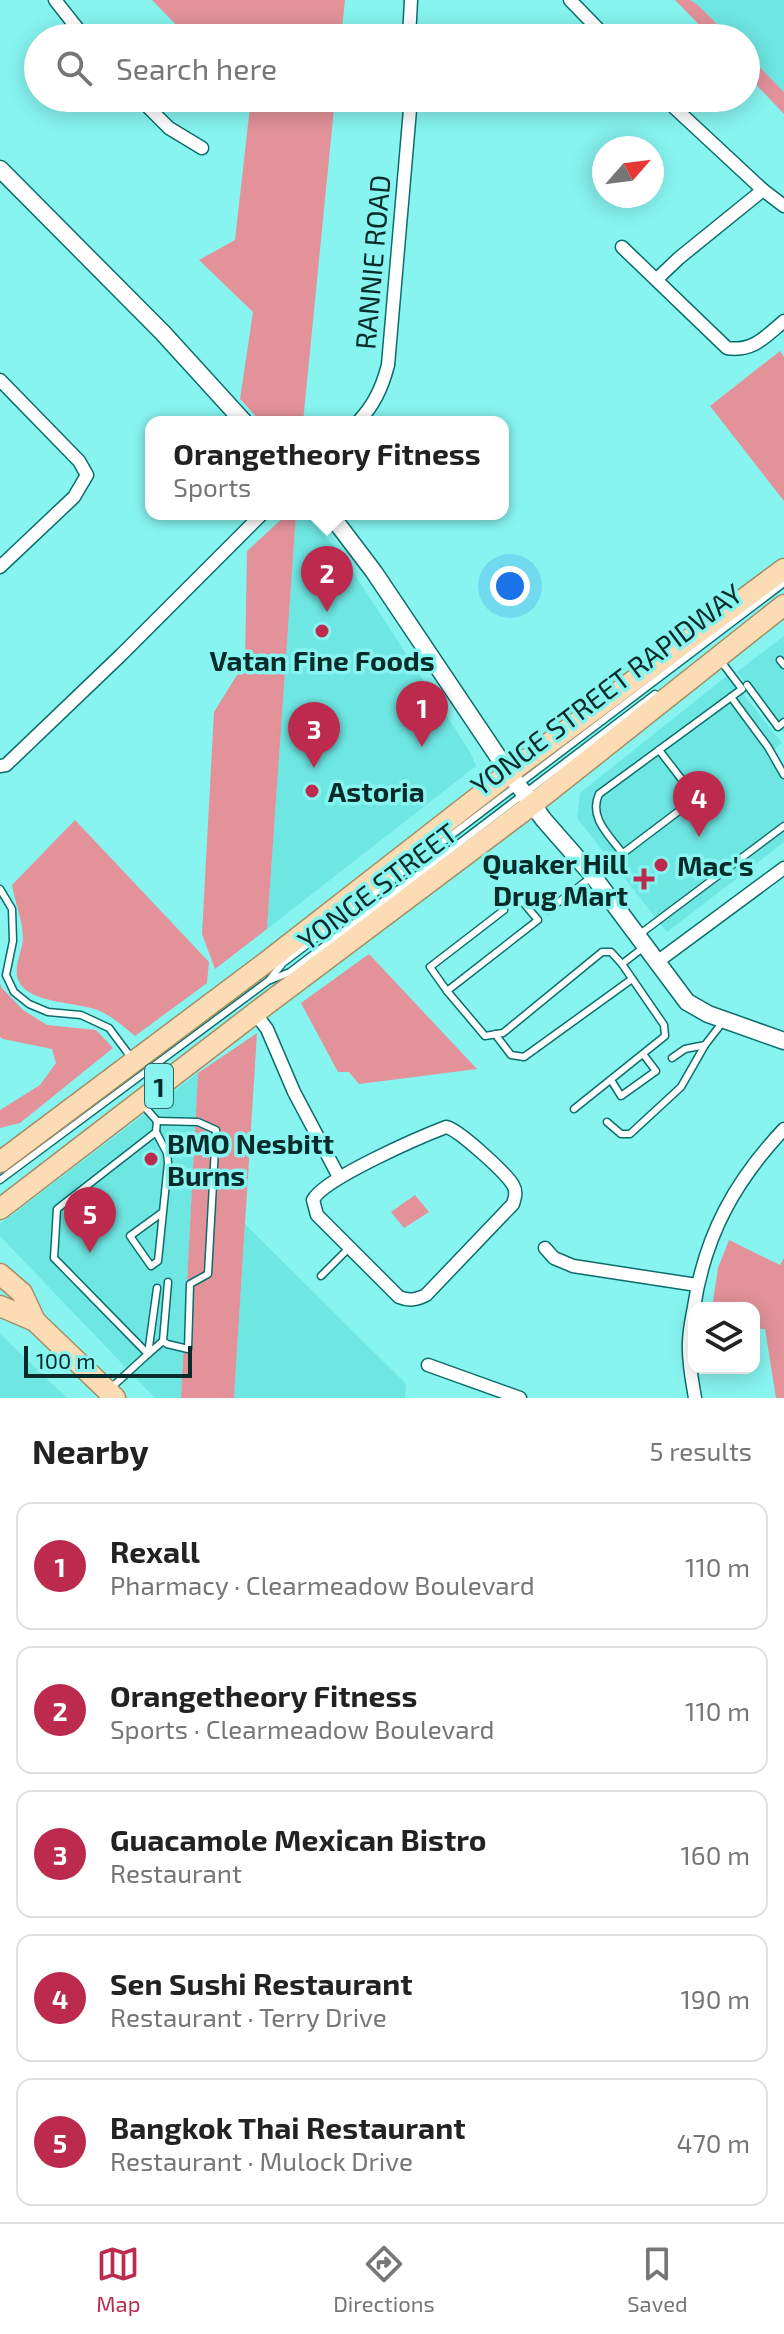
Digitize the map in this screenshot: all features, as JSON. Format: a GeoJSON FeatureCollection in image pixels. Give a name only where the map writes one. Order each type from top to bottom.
{"type":"FeatureCollection","features":[{"type":"Feature","properties":{"kind":"main road","name":"YONGE STREET"},"geometry":{"type":"LineString","coordinates":[[0,1209],[255,1013],[784,569]]}},
{"type":"Feature","properties":{"kind":"main road","name":"YONGE STREET"},"geometry":{"type":"LineString","coordinates":[[0,1162],[134,1062],[521,789],[718,657],[784,605]]}},
{"type":"Feature","properties":{"kind":"main road"},"geometry":{"type":"LineString","coordinates":[[0,1274],[22,1293],[35,1321]]}},
{"type":"Feature","properties":{"kind":"main road"},"geometry":{"type":"LineString","coordinates":[[0,1306],[35,1321],[111,1394]]}},
{"type":"Feature","properties":{"kind":"street"},"geometry":{"type":"LineString","coordinates":[[55,0],[74,24]]}},
{"type":"Feature","properties":{"kind":"street"},"geometry":{"type":"LineString","coordinates":[[410,24],[411,0]]}},
{"type":"Feature","properties":{"kind":"street"},"geometry":{"type":"LineString","coordinates":[[570,0],[593,24]]}},
{"type":"Feature","properties":{"kind":"street"},"geometry":{"type":"LineString","coordinates":[[153,112],[169,128],[202,148]]}},
{"type":"Feature","properties":{"kind":"street","name":"RANNIE ROAD"},"geometry":{"type":"LineString","coordinates":[[363,416],[375,401],[388,365],[410,112]]}},
{"type":"Feature","properties":{"kind":"street"},"geometry":{"type":"LineString","coordinates":[[679,112],[784,206]]}},
{"type":"Feature","properties":{"kind":"street"},"geometry":{"type":"LineString","coordinates":[[0,169],[163,333],[239,416]]}},
{"type":"Feature","properties":{"kind":"street"},"geometry":{"type":"LineString","coordinates":[[657,279],[763,190]]}},
{"type":"Feature","properties":{"kind":"street"},"geometry":{"type":"LineString","coordinates":[[622,247],[727,348],[741,350],[756,344],[784,321]]}},
{"type":"Feature","properties":{"kind":"street"},"geometry":{"type":"LineString","coordinates":[[0,380],[79,461],[87,475],[74,497],[0,567]]}},
{"type":"Feature","properties":{"kind":"street"},"geometry":{"type":"LineString","coordinates":[[0,766],[6,765],[121,655],[256,520]]}},
{"type":"Feature","properties":{"kind":"street"},"geometry":{"type":"LineString","coordinates":[[335,520],[374,572],[521,789],[593,876],[687,1002],[724,1020],[784,1041]]}},
{"type":"Feature","properties":{"kind":"street"},"geometry":{"type":"LineString","coordinates":[[657,962],[784,868]]}},
{"type":"Feature","properties":{"kind":"street"},"geometry":{"type":"LineString","coordinates":[[255,1013],[267,1029],[294,1092],[339,1177]]}},
{"type":"Feature","properties":{"kind":"street"},"geometry":{"type":"LineString","coordinates":[[449,1127],[462,1135],[512,1183],[516,1195],[513,1204],[426,1295],[411,1300],[399,1297],[317,1215],[313,1200],[317,1192],[339,1177],[416,1139],[449,1127]]}},
{"type":"Feature","properties":{"kind":"street"},"geometry":{"type":"LineString","coordinates":[[695,1398],[689,1342],[697,1285],[706,1250],[725,1207],[746,1174],[784,1129]]}},
{"type":"Feature","properties":{"kind":"street"},"geometry":{"type":"LineString","coordinates":[[545,1248],[554,1258],[573,1266],[697,1285]]}},
{"type":"Feature","properties":{"kind":"street"},"geometry":{"type":"LineString","coordinates":[[428,1365],[520,1398]]}},
{"type":"Feature","properties":{"kind":"lane","name":"YONGE STREET RAPIDWAY"},"geometry":{"type":"LineString","coordinates":[[268,981],[290,972],[784,583]]}},
{"type":"Feature","properties":{"kind":"lane","name":"YONGE STREET RAPIDWAY"},"geometry":{"type":"LineString","coordinates":[[750,621],[784,595]]}},
{"type":"Feature","properties":{"kind":"lane"},"geometry":{"type":"LineString","coordinates":[[623,854],[598,819],[596,800],[599,794],[742,689],[718,657]]}},
{"type":"Feature","properties":{"kind":"lane"},"geometry":{"type":"LineString","coordinates":[[747,685],[778,727],[784,722]]}},
{"type":"Feature","properties":{"kind":"lane","name":"YONGE STREET RAPIDWAY"},"geometry":{"type":"LineString","coordinates":[[0,1180],[268,981],[283,963],[657,693]]}},
{"type":"Feature","properties":{"kind":"lane"},"geometry":{"type":"LineString","coordinates":[[731,697],[768,747],[784,775]]}},
{"type":"Feature","properties":{"kind":"lane"},"geometry":{"type":"LineString","coordinates":[[548,910],[696,798],[659,750]]}},
{"type":"Feature","properties":{"kind":"lane"},"geometry":{"type":"LineString","coordinates":[[622,964],[642,941],[784,826]]}},
{"type":"Feature","properties":{"kind":"lane"},"geometry":{"type":"LineString","coordinates":[[0,889],[12,909],[13,941],[6,975],[14,992],[29,1004],[48,1012],[81,1015],[109,1028],[134,1062]]}},
{"type":"Feature","properties":{"kind":"lane"},"geometry":{"type":"LineString","coordinates":[[447,991],[538,920],[522,901]]}},
{"type":"Feature","properties":{"kind":"lane"},"geometry":{"type":"LineString","coordinates":[[504,910],[430,967],[485,1036],[503,1033],[602,952],[611,952],[622,964],[664,1025],[665,1036],[574,1109]]}},
{"type":"Feature","properties":{"kind":"lane"},"geometry":{"type":"LineString","coordinates":[[495,1034],[511,1055],[524,1057],[632,979]]}},
{"type":"Feature","properties":{"kind":"lane"},"geometry":{"type":"LineString","coordinates":[[607,1122],[621,1134],[630,1134],[681,1087],[705,1045],[724,1020]]}},
{"type":"Feature","properties":{"kind":"lane"},"geometry":{"type":"LineString","coordinates":[[672,1058],[685,1049],[705,1045]]}},
{"type":"Feature","properties":{"kind":"lane"},"geometry":{"type":"LineString","coordinates":[[611,1080],[621,1096],[656,1071],[643,1054]]}},
{"type":"Feature","properties":{"kind":"lane"},"geometry":{"type":"LineString","coordinates":[[139,1101],[157,1121],[198,1122],[216,1130],[208,1274],[190,1284],[188,1349],[163,1341]]}},
{"type":"Feature","properties":{"kind":"lane"},"geometry":{"type":"LineString","coordinates":[[157,1121],[156,1132],[167,1153],[163,1212],[158,1261],[151,1266],[130,1236],[163,1212]]}},
{"type":"Feature","properties":{"kind":"lane"},"geometry":{"type":"LineString","coordinates":[[148,1354],[54,1258],[59,1205],[156,1132]]}},
{"type":"Feature","properties":{"kind":"lane"},"geometry":{"type":"LineString","coordinates":[[321,1276],[350,1247]]}},
{"type":"Feature","properties":{"kind":"lane"},"geometry":{"type":"LineString","coordinates":[[111,1394],[163,1341],[168,1282]]}},
{"type":"Feature","properties":{"kind":"lane"},"geometry":{"type":"LineString","coordinates":[[148,1354],[157,1288]]}},
{"type":"Feature","properties":{"kind":"shaded area"},"geometry":{"type":"Polygon","coordinates":[[[152,0],[345,0],[342,24],[175,24],[152,0]]]}},
{"type":"Feature","properties":{"kind":"shaded area"},"geometry":{"type":"Polygon","coordinates":[[[675,0],[690,0],[717,24],[698,24],[675,0]]]}},
{"type":"Feature","properties":{"kind":"shaded area"},"geometry":{"type":"Polygon","coordinates":[[[690,0],[784,0],[784,92],[760,67],[760,24],[717,24],[690,0]]]}},
{"type":"Feature","properties":{"kind":"shaded area"},"geometry":{"type":"Polygon","coordinates":[[[760,67],[784,92],[784,114],[760,89],[760,67]]]}},
{"type":"Feature","properties":{"kind":"shaded area"},"geometry":{"type":"Polygon","coordinates":[[[249,112],[334,112],[304,416],[256,416],[240,399],[253,312],[199,260],[235,240],[249,112]]]}},
{"type":"Feature","properties":{"kind":"shaded area"},"geometry":{"type":"Polygon","coordinates":[[[780,351],[784,357],[784,501],[710,406],[780,351]]]}},
{"type":"Feature","properties":{"kind":"shaded area"},"geometry":{"type":"Polygon","coordinates":[[[281,520],[296,520],[267,929],[215,969],[202,934],[214,712],[245,662],[247,551],[281,520]]]}},
{"type":"Feature","properties":{"kind":"shaded area"},"geometry":{"type":"Polygon","coordinates":[[[296,520],[310,520],[342,555],[470,752],[476,766],[267,929],[296,520]]]}},
{"type":"Feature","properties":{"kind":"shaded area"},"geometry":{"type":"Polygon","coordinates":[[[784,636],[784,733],[737,672],[784,636]]]}},
{"type":"Feature","properties":{"kind":"shaded area"},"geometry":{"type":"Polygon","coordinates":[[[728,675],[782,743],[767,756],[784,779],[784,842],[667,932],[577,818],[580,793],[728,675]]]}},
{"type":"Feature","properties":{"kind":"shaded area"},"geometry":{"type":"Polygon","coordinates":[[[75,820],[209,962],[207,983],[135,1036],[100,1011],[52,1001],[29,992],[17,976],[23,932],[12,885],[75,820]]]}},
{"type":"Feature","properties":{"kind":"shaded area"},"geometry":{"type":"Polygon","coordinates":[[[369,954],[477,1069],[359,1084],[349,1072],[338,1072],[301,1003],[369,954]]]}},
{"type":"Feature","properties":{"kind":"shaded area"},"geometry":{"type":"Polygon","coordinates":[[[0,983],[23,1010],[47,1025],[96,1030],[113,1048],[20,1123],[0,1128],[0,1110],[40,1085],[56,1063],[52,1049],[0,1037],[0,983]]]}},
{"type":"Feature","properties":{"kind":"shaded area"},"geometry":{"type":"Polygon","coordinates":[[[257,1033],[234,1398],[181,1398],[198,1073],[257,1033]]]}},
{"type":"Feature","properties":{"kind":"shaded area"},"geometry":{"type":"Polygon","coordinates":[[[198,1073],[181,1398],[155,1398],[0,1236],[0,1224],[198,1073]]]}},
{"type":"Feature","properties":{"kind":"shaded area"},"geometry":{"type":"Polygon","coordinates":[[[415,1195],[429,1212],[404,1228],[391,1212],[415,1195]]]}},
{"type":"Feature","properties":{"kind":"shaded area"},"geometry":{"type":"Polygon","coordinates":[[[245,1224],[406,1384],[405,1398],[234,1398],[245,1224]]]}},
{"type":"Feature","properties":{"kind":"shaded area"},"geometry":{"type":"Polygon","coordinates":[[[729,1240],[780,1265],[784,1258],[784,1398],[776,1398],[765,1329],[760,1329],[760,1302],[713,1302],[718,1268],[729,1240]]]}},
{"type":"Feature","properties":{"kind":"shaded area"},"geometry":{"type":"Polygon","coordinates":[[[0,1334],[67,1398],[0,1398],[0,1334]]]}},
{"type":"Feature","properties":{"kind":"place","name":"Orangetheory Fitness"},"geometry":{"type":"Point","coordinates":[327,612]}},
{"type":"Feature","properties":{"kind":"place","name":"Vatan Fine Foods"},"geometry":{"type":"Point","coordinates":[322,631]}},
{"type":"Feature","properties":{"kind":"place","name":"Rexall"},"geometry":{"type":"Point","coordinates":[422,747]}},
{"type":"Feature","properties":{"kind":"place","name":"Guacamole Mexican Bistro"},"geometry":{"type":"Point","coordinates":[314,768]}},
{"type":"Feature","properties":{"kind":"place","name":"Astoria"},"geometry":{"type":"Point","coordinates":[312,791]}},
{"type":"Feature","properties":{"kind":"place","name":"Sen Sushi Restaurant"},"geometry":{"type":"Point","coordinates":[699,837]}},
{"type":"Feature","properties":{"kind":"place","name":"Mac's"},"geometry":{"type":"Point","coordinates":[661,865]}},
{"type":"Feature","properties":{"kind":"place","name":"Quaker Hill Drug Mart"},"geometry":{"type":"Point","coordinates":[644,879]}},
{"type":"Feature","properties":{"kind":"place","name":"BMO Nesbitt Burns"},"geometry":{"type":"Point","coordinates":[151,1159]}},
{"type":"Feature","properties":{"kind":"place","name":"Bangkok Thai Restaurant"},"geometry":{"type":"Point","coordinates":[90,1253]}}]}
